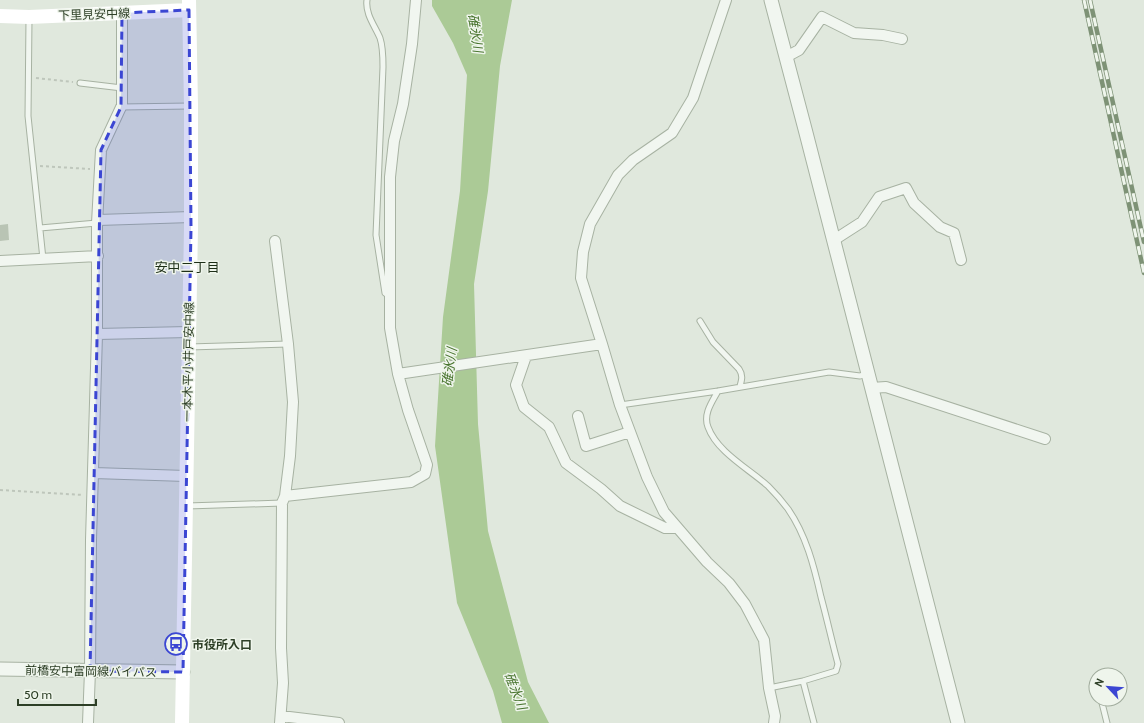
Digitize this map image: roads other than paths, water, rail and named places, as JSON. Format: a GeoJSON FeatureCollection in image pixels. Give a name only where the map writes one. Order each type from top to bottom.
{"type":"FeatureCollection","features":[{"type":"Feature","properties":{"kind":"main road","name":"下里見安中線"},"geometry":{"type":"LineString","coordinates":[[0,16],[29,17],[122,13],[189,5]]}},
{"type":"Feature","properties":{"kind":"main road","name":"一本木平小井戸安中線"},"geometry":{"type":"LineString","coordinates":[[182,723],[191,217],[189,5]]}},
{"type":"Feature","properties":{"kind":"street"},"geometry":{"type":"LineString","coordinates":[[284,500],[411,482],[425,474],[427,465],[408,410],[402,373],[390,328],[389,296],[390,177],[394,141],[403,104],[412,44],[416,0]]}},
{"type":"Feature","properties":{"kind":"street"},"geometry":{"type":"LineString","coordinates":[[726,0],[694,98],[672,133],[633,160],[618,175],[590,224],[583,252],[581,278],[620,405],[647,477],[664,512],[745,604],[764,640],[769,688],[775,716],[774,723]]}},
{"type":"Feature","properties":{"kind":"street"},"geometry":{"type":"LineString","coordinates":[[771,0],[958,723]]}},
{"type":"Feature","properties":{"kind":"street"},"geometry":{"type":"LineString","coordinates":[[88,723],[100,169],[101,150],[121,107],[122,13]]}},
{"type":"Feature","properties":{"kind":"street"},"geometry":{"type":"LineString","coordinates":[[786,58],[799,50],[822,17],[854,33],[883,35],[902,39]]}},
{"type":"Feature","properties":{"kind":"street"},"geometry":{"type":"LineString","coordinates":[[834,240],[862,222],[879,197],[906,188],[914,203],[940,227],[954,233],[961,260]]}},
{"type":"Feature","properties":{"kind":"street"},"geometry":{"type":"LineString","coordinates":[[98,221],[191,217]]}},
{"type":"Feature","properties":{"kind":"street"},"geometry":{"type":"LineString","coordinates":[[274,241],[288,344],[293,402],[290,456],[284,500],[281,648],[283,682],[280,719],[339,723]]}},
{"type":"Feature","properties":{"kind":"street"},"geometry":{"type":"LineString","coordinates":[[0,261],[98,256]]}},
{"type":"Feature","properties":{"kind":"street"},"geometry":{"type":"LineString","coordinates":[[97,334],[189,332]]}},
{"type":"Feature","properties":{"kind":"street"},"geometry":{"type":"LineString","coordinates":[[402,373],[602,344]]}},
{"type":"Feature","properties":{"kind":"street"},"geometry":{"type":"LineString","coordinates":[[522,356],[516,385],[524,406],[550,427],[566,463],[601,489],[620,506],[665,528],[677,528]]}},
{"type":"Feature","properties":{"kind":"street"},"geometry":{"type":"LineString","coordinates":[[871,388],[886,387],[1045,439]]}},
{"type":"Feature","properties":{"kind":"street"},"geometry":{"type":"LineString","coordinates":[[578,416],[586,446],[630,432]]}},
{"type":"Feature","properties":{"kind":"street"},"geometry":{"type":"LineString","coordinates":[[94,473],[186,476]]}},
{"type":"Feature","properties":{"kind":"street","name":"前橋安中富岡線バイパス"},"geometry":{"type":"LineString","coordinates":[[0,669],[183,672]]}},
{"type":"Feature","properties":{"kind":"lane"},"geometry":{"type":"LineString","coordinates":[[367,0],[366,4],[373,27],[380,38],[383,52],[376,235],[385,293],[389,296]]}},
{"type":"Feature","properties":{"kind":"lane"},"geometry":{"type":"LineString","coordinates":[[29,17],[28,116],[43,259]]}},
{"type":"Feature","properties":{"kind":"lane"},"geometry":{"type":"LineString","coordinates":[[80,83],[122,88]]}},
{"type":"Feature","properties":{"kind":"lane"},"geometry":{"type":"LineString","coordinates":[[121,107],[191,106]]}},
{"type":"Feature","properties":{"kind":"lane"},"geometry":{"type":"LineString","coordinates":[[40,228],[98,221]]}},
{"type":"Feature","properties":{"kind":"lane"},"geometry":{"type":"LineString","coordinates":[[700,321],[713,342],[739,368],[742,373],[740,386]]}},
{"type":"Feature","properties":{"kind":"lane"},"geometry":{"type":"LineString","coordinates":[[188,347],[288,344]]}},
{"type":"Feature","properties":{"kind":"lane"},"geometry":{"type":"LineString","coordinates":[[620,405],[718,391],[740,386],[829,372],[860,376],[868,374]]}},
{"type":"Feature","properties":{"kind":"lane"},"geometry":{"type":"LineString","coordinates":[[718,391],[706,414],[707,426],[712,436],[739,463],[768,486],[788,510],[801,533],[811,557],[838,664],[836,671],[803,681],[769,688]]}},
{"type":"Feature","properties":{"kind":"lane"},"geometry":{"type":"LineString","coordinates":[[186,506],[284,500]]}},
{"type":"Feature","properties":{"kind":"lane"},"geometry":{"type":"LineString","coordinates":[[803,681],[814,723]]}},
{"type":"Feature","properties":{"kind":"lane"},"geometry":{"type":"LineString","coordinates":[[1103,707],[1107,723]]}},
{"type":"Feature","properties":{"kind":"water","name":"碓氷川"},"geometry":{"type":"Polygon","coordinates":[[[432,0],[512,0],[500,66],[488,191],[474,284],[478,424],[488,531],[528,682],[549,723],[502,723],[493,691],[457,603],[435,446],[443,317],[460,191],[467,75],[453,43],[432,6],[432,0]]]}},
{"type":"Feature","properties":{"kind":"railway"},"geometry":{"type":"LineString","coordinates":[[1084,0],[1144,273]]}},
{"type":"Feature","properties":{"kind":"railway"},"geometry":{"type":"LineString","coordinates":[[1090,0],[1144,242]]}},
{"type":"Feature","properties":{"kind":"place","name":"市役所入口"},"geometry":{"type":"Point","coordinates":[176,644]}},
{"type":"Feature","properties":{"kind":"district","name":"安中二丁目"},"geometry":{"type":"Point","coordinates":[187,267]}}]}
